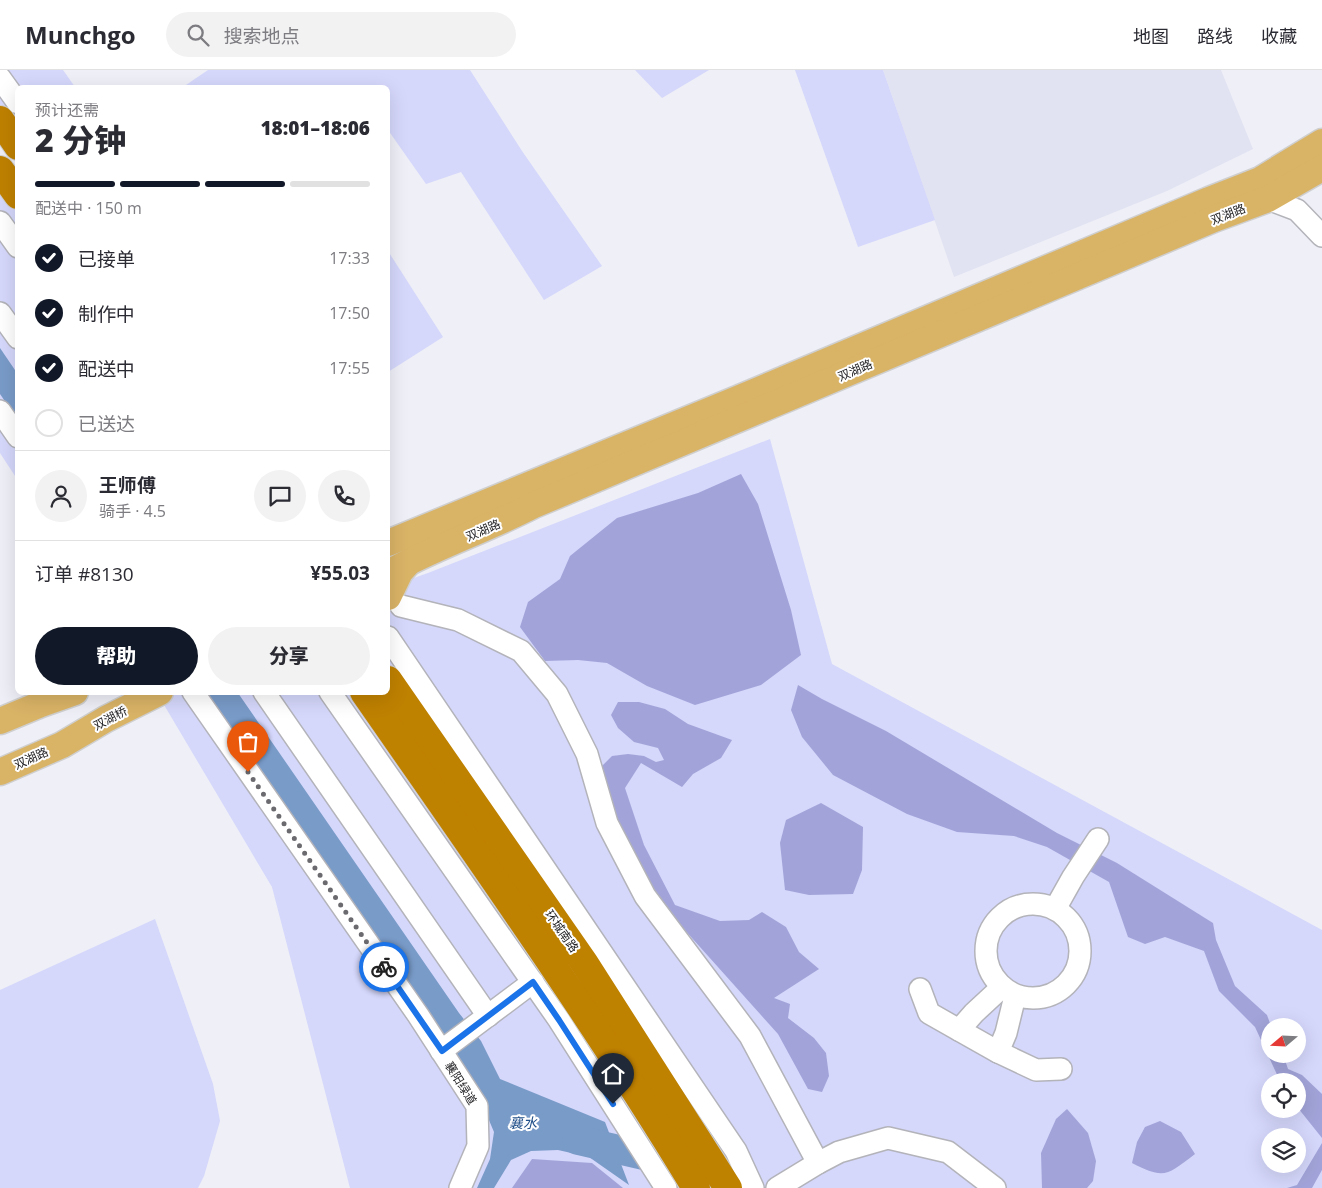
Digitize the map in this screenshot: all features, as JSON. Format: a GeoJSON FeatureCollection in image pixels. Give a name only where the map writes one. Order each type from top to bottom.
{"type":"FeatureCollection","features":[{"type":"Feature","properties":{"kind":"highway"},"geometry":{"type":"LineString","coordinates":[[0,120],[15,142]]}},
{"type":"Feature","properties":{"kind":"highway"},"geometry":{"type":"LineString","coordinates":[[0,170],[15,191]]}},
{"type":"Feature","properties":{"kind":"highway","name":"环城南路"},"geometry":{"type":"LineString","coordinates":[[390,683],[585,964],[682,1113],[728,1188]]}},
{"type":"Feature","properties":{"kind":"highway"},"geometry":{"type":"LineString","coordinates":[[366,695],[482,861],[652,1116],[696,1188]]}},
{"type":"Feature","properties":{"kind":"main road","name":"双湖路"},"geometry":{"type":"LineString","coordinates":[[390,567],[397,544],[1260,180],[1322,142]]}},
{"type":"Feature","properties":{"kind":"main road","name":"双湖路"},"geometry":{"type":"LineString","coordinates":[[397,544],[503,521],[534,506],[863,366],[1214,219],[1268,199],[1322,168]]}},
{"type":"Feature","properties":{"kind":"main road"},"geometry":{"type":"LineString","coordinates":[[394,602],[400,572],[397,544]]}},
{"type":"Feature","properties":{"kind":"main road"},"geometry":{"type":"LineString","coordinates":[[0,721],[66,695]]}},
{"type":"Feature","properties":{"kind":"main road","name":"双湖桥"},"geometry":{"type":"LineString","coordinates":[[62,745],[106,719],[154,695]]}},
{"type":"Feature","properties":{"kind":"main road","name":"双湖路"},"geometry":{"type":"LineString","coordinates":[[0,772],[62,745]]}},
{"type":"Feature","properties":{"kind":"street"},"geometry":{"type":"LineString","coordinates":[[0,78],[15,99]]}},
{"type":"Feature","properties":{"kind":"street"},"geometry":{"type":"LineString","coordinates":[[1268,199],[1297,210],[1322,236]]}},
{"type":"Feature","properties":{"kind":"street"},"geometry":{"type":"LineString","coordinates":[[0,222],[15,243]]}},
{"type":"Feature","properties":{"kind":"street"},"geometry":{"type":"LineString","coordinates":[[0,313],[15,334]]}},
{"type":"Feature","properties":{"kind":"street"},"geometry":{"type":"LineString","coordinates":[[0,412],[15,433]]}},
{"type":"Feature","properties":{"kind":"street"},"geometry":{"type":"LineString","coordinates":[[394,602],[458,620],[521,651],[557,694],[587,754],[607,823],[645,896],[750,1036],[818,1163]]}},
{"type":"Feature","properties":{"kind":"street"},"geometry":{"type":"LineString","coordinates":[[390,640],[736,1151],[753,1188]]}},
{"type":"Feature","properties":{"kind":"street","name":"襄阳绿道"},"geometry":{"type":"LineString","coordinates":[[195,695],[442,1051],[477,1106],[478,1146],[460,1188]]}},
{"type":"Feature","properties":{"kind":"street"},"geometry":{"type":"LineString","coordinates":[[266,695],[485,1018]]}},
{"type":"Feature","properties":{"kind":"street"},"geometry":{"type":"LineString","coordinates":[[332,695],[559,1020],[666,1188]]}},
{"type":"Feature","properties":{"kind":"street"},"geometry":{"type":"LineString","coordinates":[[1055,909],[1098,839]]}},
{"type":"Feature","properties":{"kind":"street"},"geometry":{"type":"LineString","coordinates":[[1025,904],[1040,904],[1055,909],[1068,919],[1076,932],[1080,948],[1079,964],[1072,979],[1061,990],[1047,998],[1031,999],[1008,992],[992,976],[986,961],[985,946],[989,931],[998,918],[1010,909],[1025,904]]}},
{"type":"Feature","properties":{"kind":"street"},"geometry":{"type":"LineString","coordinates":[[442,1051],[533,982]]}},
{"type":"Feature","properties":{"kind":"street"},"geometry":{"type":"LineString","coordinates":[[920,989],[930,1013],[998,1052],[1036,1070],[1061,1069]]}},
{"type":"Feature","properties":{"kind":"street"},"geometry":{"type":"LineString","coordinates":[[960,1030],[1008,992]]}},
{"type":"Feature","properties":{"kind":"street"},"geometry":{"type":"LineString","coordinates":[[998,1052],[1006,1033],[1008,992]]}},
{"type":"Feature","properties":{"kind":"street"},"geometry":{"type":"LineString","coordinates":[[777,1188],[840,1152],[888,1138],[948,1152],[995,1188]]}},
{"type":"Feature","properties":{"kind":"shaded area"},"geometry":{"type":"Polygon","coordinates":[[[0,70],[63,70],[74,85],[15,85],[15,142],[0,120],[0,70]]]}},
{"type":"Feature","properties":{"kind":"shaded area"},"geometry":{"type":"Polygon","coordinates":[[[208,70],[470,70],[522,151],[602,266],[544,300],[461,172],[426,184],[390,133],[390,85],[186,85],[208,70]]]}},
{"type":"Feature","properties":{"kind":"shaded area"},"geometry":{"type":"Polygon","coordinates":[[[635,70],[709,70],[662,98],[635,70]]]}},
{"type":"Feature","properties":{"kind":"shaded area"},"geometry":{"type":"Polygon","coordinates":[[[795,70],[883,70],[935,220],[858,247],[795,70]]]}},
{"type":"Feature","properties":{"kind":"shaded area"},"geometry":{"type":"Polygon","coordinates":[[[883,70],[1221,70],[1253,149],[1167,191],[954,277],[883,70]]]}},
{"type":"Feature","properties":{"kind":"shaded area"},"geometry":{"type":"Polygon","coordinates":[[[0,170],[15,192],[15,476],[0,453],[0,170]]]}},
{"type":"Feature","properties":{"kind":"shaded area"},"geometry":{"type":"Polygon","coordinates":[[[390,254],[443,337],[390,371],[390,254]]]}},
{"type":"Feature","properties":{"kind":"shaded area"},"geometry":{"type":"Polygon","coordinates":[[[770,439],[832,664],[1322,930],[1322,1188],[350,1188],[272,887],[158,695],[390,695],[390,586],[770,439]]]}},
{"type":"Feature","properties":{"kind":"shaded area"},"geometry":{"type":"Polygon","coordinates":[[[741,474],[758,504],[791,610],[801,655],[761,685],[695,705],[647,686],[607,663],[578,660],[545,661],[520,627],[528,602],[560,579],[570,556],[617,518],[698,493],[741,474]]]}},
{"type":"Feature","properties":{"kind":"shaded area"},"geometry":{"type":"Polygon","coordinates":[[[798,685],[886,731],[1057,833],[1117,863],[1213,923],[1216,940],[1235,986],[1267,1015],[1268,1018],[1261,1018],[1261,1040],[1255,1027],[1219,991],[1204,951],[1165,937],[1145,944],[1128,937],[1109,882],[1047,847],[1014,836],[957,832],[907,814],[833,775],[802,737],[791,710],[798,685]]]}},
{"type":"Feature","properties":{"kind":"shaded area"},"geometry":{"type":"Polygon","coordinates":[[[618,702],[639,702],[665,709],[688,724],[732,740],[721,758],[693,774],[682,787],[641,763],[625,788],[644,845],[675,905],[720,921],[749,920],[762,912],[786,927],[799,952],[819,969],[774,998],[790,1004],[788,1018],[814,1038],[826,1053],[829,1076],[822,1092],[808,1089],[778,1034],[648,889],[622,840],[608,797],[602,766],[612,756],[628,754],[644,756],[656,762],[664,760],[658,748],[634,742],[618,728],[611,715],[618,702]]]}},
{"type":"Feature","properties":{"kind":"shaded area"},"geometry":{"type":"Polygon","coordinates":[[[821,803],[863,827],[862,870],[853,894],[809,895],[785,890],[780,843],[786,820],[821,803]]]}},
{"type":"Feature","properties":{"kind":"shaded area"},"geometry":{"type":"Polygon","coordinates":[[[155,919],[213,1084],[220,1121],[204,1176],[198,1188],[0,1188],[0,990],[155,919]]]}},
{"type":"Feature","properties":{"kind":"shaded area"},"geometry":{"type":"Polygon","coordinates":[[[1272,1063],[1286,1063],[1288,1069],[1297,1073],[1276,1073],[1272,1063]]]}},
{"type":"Feature","properties":{"kind":"shaded area"},"geometry":{"type":"Polygon","coordinates":[[[1306,1079],[1322,1094],[1322,1138],[1306,1118],[1306,1079]]]}},
{"type":"Feature","properties":{"kind":"shaded area"},"geometry":{"type":"Polygon","coordinates":[[[1067,1109],[1088,1133],[1096,1161],[1093,1181],[1087,1188],[1042,1188],[1041,1153],[1056,1119],[1067,1109]]]}},
{"type":"Feature","properties":{"kind":"shaded area"},"geometry":{"type":"Polygon","coordinates":[[[1160,1121],[1181,1132],[1195,1154],[1178,1167],[1165,1173],[1152,1172],[1132,1163],[1137,1142],[1145,1127],[1160,1121]]]}},
{"type":"Feature","properties":{"kind":"shaded area"},"geometry":{"type":"Polygon","coordinates":[[[1322,1143],[1322,1170],[1312,1188],[1287,1188],[1297,1185],[1306,1173],[1322,1143]]]}},
{"type":"Feature","properties":{"kind":"shaded area"},"geometry":{"type":"Polygon","coordinates":[[[532,1159],[592,1163],[623,1188],[512,1188],[532,1159]]]}},
{"type":"Feature","properties":{"kind":"water"},"geometry":{"type":"Polygon","coordinates":[[[0,348],[15,370],[15,416],[0,394],[0,348]]]}},
{"type":"Feature","properties":{"kind":"water","name":"襄水"},"geometry":{"type":"Polygon","coordinates":[[[207,695],[239,695],[459,1013],[481,1041],[500,1079],[605,1122],[629,1185],[589,1157],[558,1150],[531,1151],[511,1160],[494,1188],[477,1188],[490,1159],[494,1132],[477,1092],[433,1021],[207,695]]]}},
{"type":"Feature","properties":{"kind":"waterway","name":"襄水"},"geometry":{"type":"LineString","coordinates":[[577,1140],[668,1161]]}},
{"type":"Feature","properties":{"kind":"way so far"},"geometry":{"type":"LineString","coordinates":[[248,772],[384,967]]}},
{"type":"Feature","properties":{"kind":"route"},"geometry":{"type":"LineString","coordinates":[[384,967],[442,1051],[533,982],[613,1104]]}}]}
